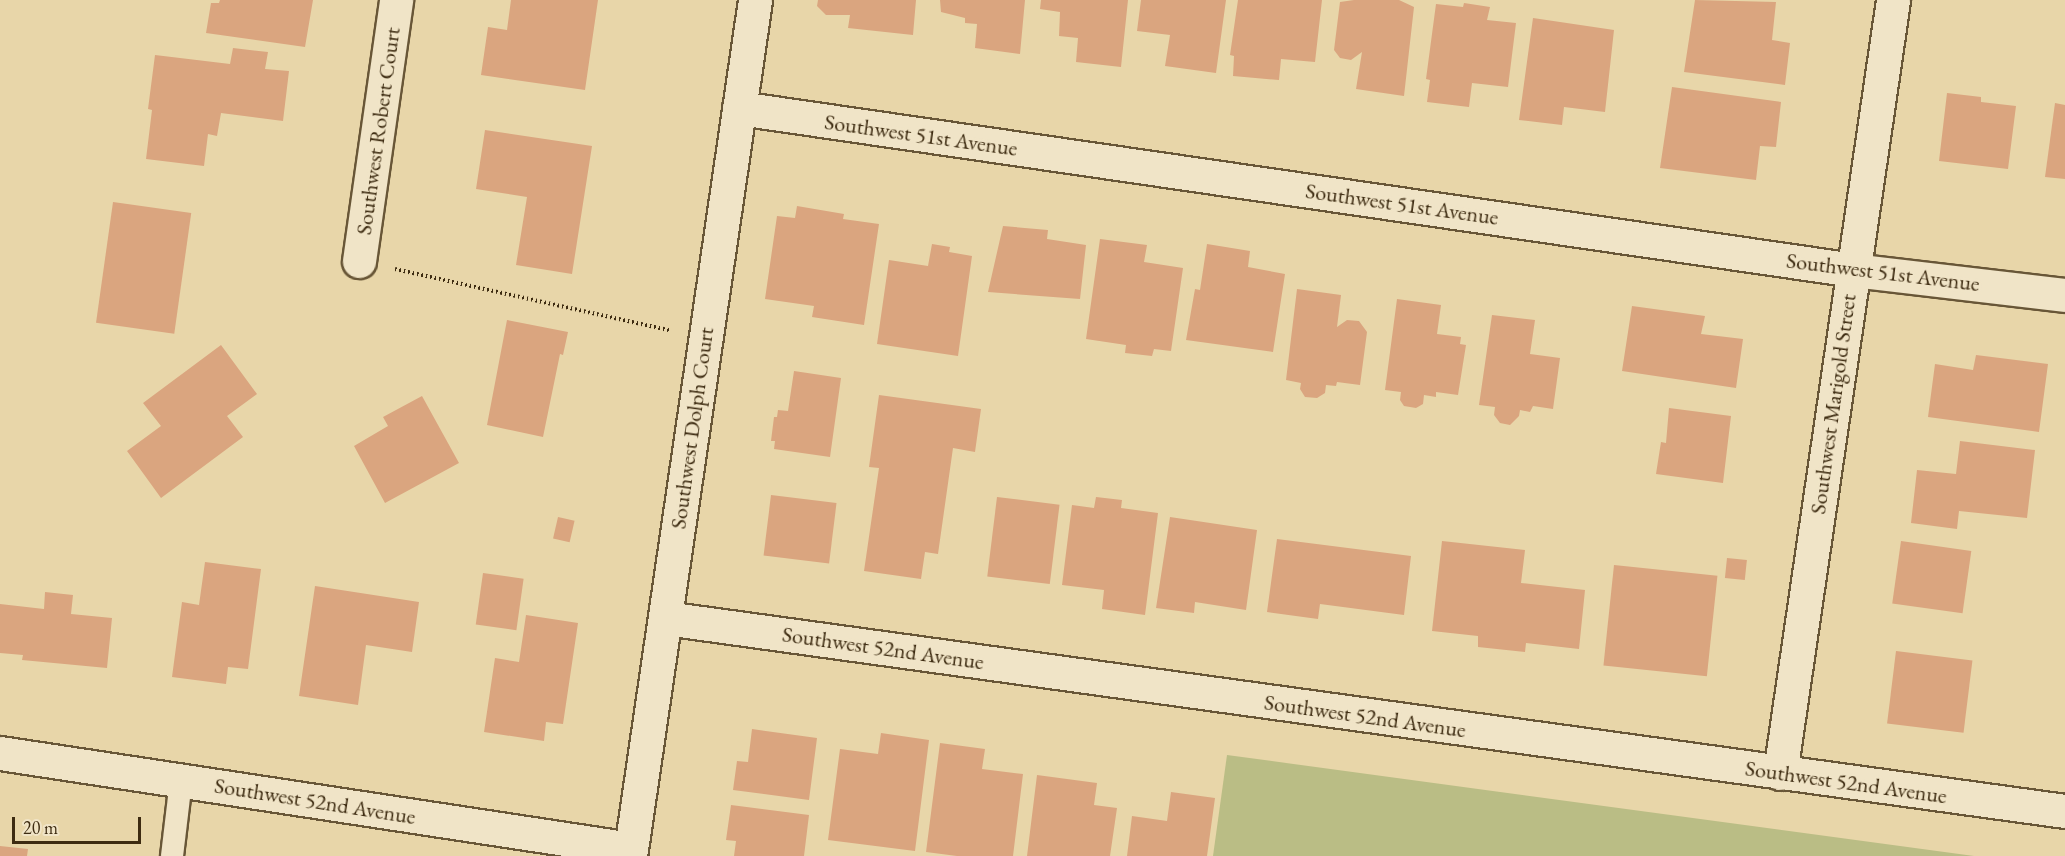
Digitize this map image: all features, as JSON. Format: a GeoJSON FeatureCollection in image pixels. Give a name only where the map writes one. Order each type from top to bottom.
{"type":"FeatureCollection","features":[{"type":"Feature","properties":{"kind":"street","name":"Southwest Robert Court"},"geometry":{"type":"LineString","coordinates":[[359,261],[396,0]]}},
{"type":"Feature","properties":{"kind":"street","name":"Southwest Dolph Court"},"geometry":{"type":"LineString","coordinates":[[630,852],[755,0]]}},
{"type":"Feature","properties":{"kind":"street","name":"Southwest Marigold Street"},"geometry":{"type":"LineString","coordinates":[[1780,773],[1893,0]]}},
{"type":"Feature","properties":{"kind":"street","name":"Southwest 51st Avenue"},"geometry":{"type":"LineString","coordinates":[[739,108],[1853,270],[2065,295]]}},
{"type":"Feature","properties":{"kind":"street","name":"Southwest 52nd Avenue"},"geometry":{"type":"LineString","coordinates":[[665,618],[2065,811]]}},
{"type":"Feature","properties":{"kind":"street","name":"Southwest 52nd Avenue"},"geometry":{"type":"LineString","coordinates":[[0,753],[630,852]]}},
{"type":"Feature","properties":{"kind":"lane"},"geometry":{"type":"LineString","coordinates":[[172,856],[181,780]]}},
{"type":"Feature","properties":{"kind":"path"},"geometry":{"type":"LineString","coordinates":[[359,261],[668,330],[706,335]]}},
{"type":"Feature","properties":{"kind":"green space"},"geometry":{"type":"Polygon","coordinates":[[[1227,755],[1974,856],[1213,856],[1227,755]]]}},
{"type":"Feature","properties":{"kind":"building"},"geometry":{"type":"Polygon","coordinates":[[[220,0],[313,0],[305,47],[206,33],[211,3],[219,3],[220,0]]]}},
{"type":"Feature","properties":{"kind":"building"},"geometry":{"type":"Polygon","coordinates":[[[511,0],[598,0],[585,90],[481,75],[488,27],[507,30],[511,0]]]}},
{"type":"Feature","properties":{"kind":"building"},"geometry":{"type":"Polygon","coordinates":[[[818,0],[916,0],[913,35],[848,28],[850,15],[826,15],[817,6],[818,0]]]}},
{"type":"Feature","properties":{"kind":"building"},"geometry":{"type":"Polygon","coordinates":[[[940,0],[1025,0],[1020,54],[975,48],[977,24],[965,23],[965,18],[941,12],[940,0]]]}},
{"type":"Feature","properties":{"kind":"building"},"geometry":{"type":"Polygon","coordinates":[[[1041,0],[1128,0],[1121,67],[1076,62],[1078,38],[1059,36],[1060,12],[1040,9],[1041,0]]]}},
{"type":"Feature","properties":{"kind":"building"},"geometry":{"type":"Polygon","coordinates":[[[1141,0],[1226,0],[1216,73],[1165,66],[1170,35],[1137,31],[1141,0]]]}},
{"type":"Feature","properties":{"kind":"building"},"geometry":{"type":"Polygon","coordinates":[[[1238,0],[1322,0],[1315,62],[1281,59],[1279,80],[1233,76],[1234,56],[1230,55],[1238,0]]]}},
{"type":"Feature","properties":{"kind":"building"},"geometry":{"type":"Polygon","coordinates":[[[1399,0],[1414,7],[1404,96],[1356,89],[1362,52],[1351,60],[1340,58],[1334,50],[1340,2],[1399,0]]]}},
{"type":"Feature","properties":{"kind":"building"},"geometry":{"type":"Polygon","coordinates":[[[1695,0],[1776,2],[1772,40],[1790,43],[1785,85],[1684,72],[1695,0]]]}},
{"type":"Feature","properties":{"kind":"building"},"geometry":{"type":"Polygon","coordinates":[[[1464,3],[1490,7],[1487,20],[1516,23],[1508,87],[1472,83],[1469,107],[1427,102],[1430,80],[1426,79],[1436,4],[1463,7],[1464,3]]]}},
{"type":"Feature","properties":{"kind":"building"},"geometry":{"type":"Polygon","coordinates":[[[1533,18],[1614,30],[1605,112],[1564,107],[1562,125],[1519,120],[1533,18]]]}},
{"type":"Feature","properties":{"kind":"building"},"geometry":{"type":"Polygon","coordinates":[[[233,48],[268,52],[265,69],[289,71],[283,121],[221,113],[217,136],[208,134],[204,166],[146,159],[152,110],[148,109],[155,55],[230,64],[233,48]]]}},
{"type":"Feature","properties":{"kind":"building"},"geometry":{"type":"Polygon","coordinates":[[[1672,87],[1781,102],[1776,147],[1760,146],[1756,180],[1660,168],[1672,87]]]}},
{"type":"Feature","properties":{"kind":"building"},"geometry":{"type":"Polygon","coordinates":[[[1947,93],[1981,97],[1981,102],[2016,106],[2008,169],[1939,161],[1947,93]]]}},
{"type":"Feature","properties":{"kind":"building"},"geometry":{"type":"Polygon","coordinates":[[[2055,103],[2065,105],[2065,179],[2045,177],[2055,103]]]}},
{"type":"Feature","properties":{"kind":"building"},"geometry":{"type":"Polygon","coordinates":[[[485,130],[592,146],[572,274],[516,265],[527,197],[476,189],[485,130]]]}},
{"type":"Feature","properties":{"kind":"building"},"geometry":{"type":"Polygon","coordinates":[[[113,202],[191,213],[174,334],[96,323],[113,202]]]}},
{"type":"Feature","properties":{"kind":"building"},"geometry":{"type":"Polygon","coordinates":[[[797,206],[844,214],[843,219],[879,224],[864,325],[812,317],[814,306],[765,299],[777,216],[795,218],[797,206]]]}},
{"type":"Feature","properties":{"kind":"building"},"geometry":{"type":"Polygon","coordinates":[[[1003,226],[1048,230],[1047,239],[1086,245],[1080,299],[988,292],[1003,226]]]}},
{"type":"Feature","properties":{"kind":"building"},"geometry":{"type":"Polygon","coordinates":[[[1100,239],[1147,245],[1144,262],[1183,268],[1171,351],[1154,349],[1152,356],[1125,353],[1126,345],[1086,339],[1100,239]]]}},
{"type":"Feature","properties":{"kind":"building"},"geometry":{"type":"Polygon","coordinates":[[[932,244],[950,247],[949,252],[972,256],[958,356],[877,344],[889,260],[928,266],[932,244]]]}},
{"type":"Feature","properties":{"kind":"building"},"geometry":{"type":"Polygon","coordinates":[[[1207,244],[1250,251],[1248,267],[1285,274],[1273,352],[1186,340],[1195,289],[1200,290],[1207,244]]]}},
{"type":"Feature","properties":{"kind":"building"},"geometry":{"type":"Polygon","coordinates":[[[1297,289],[1341,295],[1337,327],[1347,320],[1359,321],[1367,332],[1360,385],[1337,382],[1336,386],[1326,385],[1325,393],[1317,398],[1305,397],[1300,389],[1301,383],[1286,380],[1297,289]]]}},
{"type":"Feature","properties":{"kind":"building"},"geometry":{"type":"Polygon","coordinates":[[[1397,299],[1441,305],[1437,334],[1461,337],[1460,344],[1466,345],[1458,395],[1436,392],[1436,397],[1424,395],[1423,404],[1416,408],[1404,406],[1400,400],[1401,392],[1385,390],[1397,299]]]}},
{"type":"Feature","properties":{"kind":"building"},"geometry":{"type":"Polygon","coordinates":[[[1632,306],[1705,316],[1701,334],[1743,339],[1736,388],[1622,371],[1632,306]]]}},
{"type":"Feature","properties":{"kind":"building"},"geometry":{"type":"Polygon","coordinates":[[[1492,315],[1535,320],[1530,354],[1560,358],[1553,409],[1533,406],[1530,412],[1520,410],[1519,416],[1510,425],[1500,423],[1494,415],[1495,407],[1479,405],[1492,315]]]}},
{"type":"Feature","properties":{"kind":"building"},"geometry":{"type":"Polygon","coordinates":[[[507,320],[568,332],[563,355],[560,354],[543,437],[487,425],[507,320]]]}},
{"type":"Feature","properties":{"kind":"building"},"geometry":{"type":"Polygon","coordinates":[[[221,345],[257,394],[227,416],[243,437],[161,498],[127,451],[161,426],[143,403],[221,345]]]}},
{"type":"Feature","properties":{"kind":"building"},"geometry":{"type":"Polygon","coordinates":[[[1976,355],[2048,364],[2039,432],[1928,417],[1935,364],[1973,370],[1976,355]]]}},
{"type":"Feature","properties":{"kind":"building"},"geometry":{"type":"Polygon","coordinates":[[[794,371],[841,378],[830,457],[774,449],[775,441],[771,441],[774,417],[777,417],[778,410],[788,411],[794,371]]]}},
{"type":"Feature","properties":{"kind":"building"},"geometry":{"type":"Polygon","coordinates":[[[879,395],[981,409],[975,452],[953,448],[938,554],[925,552],[921,579],[864,571],[879,468],[869,467],[879,395]]]}},
{"type":"Feature","properties":{"kind":"building"},"geometry":{"type":"Polygon","coordinates":[[[422,396],[459,463],[385,503],[354,446],[388,426],[383,417],[422,396]]]}},
{"type":"Feature","properties":{"kind":"building"},"geometry":{"type":"Polygon","coordinates":[[[1669,408],[1731,416],[1723,483],[1656,474],[1661,442],[1666,443],[1669,408]]]}},
{"type":"Feature","properties":{"kind":"building"},"geometry":{"type":"Polygon","coordinates":[[[1960,441],[2035,450],[2027,518],[1959,511],[1957,529],[1911,523],[1917,470],[1956,474],[1960,441]]]}},
{"type":"Feature","properties":{"kind":"building"},"geometry":{"type":"Polygon","coordinates":[[[771,495],[837,503],[829,564],[764,556],[771,495]]]}},
{"type":"Feature","properties":{"kind":"building"},"geometry":{"type":"Polygon","coordinates":[[[997,497],[1060,505],[1050,584],[987,576],[997,497]]]}},
{"type":"Feature","properties":{"kind":"building"},"geometry":{"type":"Polygon","coordinates":[[[1096,497],[1122,500],[1121,508],[1158,513],[1145,615],[1102,609],[1104,590],[1062,585],[1072,505],[1094,508],[1096,497]]]}},
{"type":"Feature","properties":{"kind":"building"},"geometry":{"type":"Polygon","coordinates":[[[558,517],[575,521],[570,542],[553,538],[558,517]]]}},
{"type":"Feature","properties":{"kind":"building"},"geometry":{"type":"Polygon","coordinates":[[[1170,517],[1257,530],[1246,610],[1195,602],[1194,613],[1156,608],[1170,517]]]}},
{"type":"Feature","properties":{"kind":"building"},"geometry":{"type":"Polygon","coordinates":[[[1277,539],[1411,556],[1404,615],[1320,604],[1318,619],[1267,612],[1277,539]]]}},
{"type":"Feature","properties":{"kind":"building"},"geometry":{"type":"Polygon","coordinates":[[[1442,541],[1525,550],[1521,583],[1585,590],[1579,649],[1526,643],[1525,652],[1478,647],[1478,636],[1432,631],[1442,541]]]}},
{"type":"Feature","properties":{"kind":"building"},"geometry":{"type":"Polygon","coordinates":[[[1901,541],[1971,551],[1963,613],[1892,603],[1901,541]]]}},
{"type":"Feature","properties":{"kind":"building"},"geometry":{"type":"Polygon","coordinates":[[[1727,558],[1747,560],[1745,580],[1725,578],[1727,558]]]}},
{"type":"Feature","properties":{"kind":"building"},"geometry":{"type":"Polygon","coordinates":[[[205,562],[261,569],[248,669],[228,667],[226,684],[172,677],[182,602],[199,605],[205,562]]]}},
{"type":"Feature","properties":{"kind":"building"},"geometry":{"type":"Polygon","coordinates":[[[1614,565],[1717,576],[1707,676],[1603,665],[1614,565]]]}},
{"type":"Feature","properties":{"kind":"building"},"geometry":{"type":"Polygon","coordinates":[[[483,573],[524,579],[516,630],[476,624],[483,573]]]}},
{"type":"Feature","properties":{"kind":"building"},"geometry":{"type":"Polygon","coordinates":[[[315,586],[419,602],[412,652],[366,645],[358,705],[299,696],[315,586]]]}},
{"type":"Feature","properties":{"kind":"building"},"geometry":{"type":"Polygon","coordinates":[[[45,592],[73,595],[71,614],[112,618],[107,668],[22,660],[23,655],[0,653],[0,604],[44,609],[45,592]]]}},
{"type":"Feature","properties":{"kind":"building"},"geometry":{"type":"Polygon","coordinates":[[[526,615],[578,623],[563,724],[546,722],[544,741],[484,732],[495,658],[519,662],[526,615]]]}},
{"type":"Feature","properties":{"kind":"building"},"geometry":{"type":"Polygon","coordinates":[[[1896,651],[1972,660],[1964,733],[1887,723],[1896,651]]]}},
{"type":"Feature","properties":{"kind":"building"},"geometry":{"type":"Polygon","coordinates":[[[752,729],[817,738],[809,800],[733,790],[737,761],[748,762],[752,729]]]}},
{"type":"Feature","properties":{"kind":"building"},"geometry":{"type":"Polygon","coordinates":[[[881,733],[929,740],[915,851],[828,840],[840,749],[878,754],[881,733]]]}},
{"type":"Feature","properties":{"kind":"building"},"geometry":{"type":"Polygon","coordinates":[[[940,743],[985,749],[982,769],[1023,774],[1013,856],[957,856],[926,852],[940,743]]]}},
{"type":"Feature","properties":{"kind":"building"},"geometry":{"type":"Polygon","coordinates":[[[1037,775],[1097,783],[1094,805],[1117,808],[1110,856],[1027,856],[1037,775]]]}},
{"type":"Feature","properties":{"kind":"building"},"geometry":{"type":"Polygon","coordinates":[[[1171,792],[1215,798],[1207,856],[1127,856],[1132,816],[1167,821],[1171,792]]]}},
{"type":"Feature","properties":{"kind":"building"},"geometry":{"type":"Polygon","coordinates":[[[731,805],[809,815],[804,856],[734,856],[736,841],[726,840],[731,805]]]}},
{"type":"Feature","properties":{"kind":"building"},"geometry":{"type":"Polygon","coordinates":[[[0,846],[28,849],[27,856],[0,856],[0,846]]]}}]}
